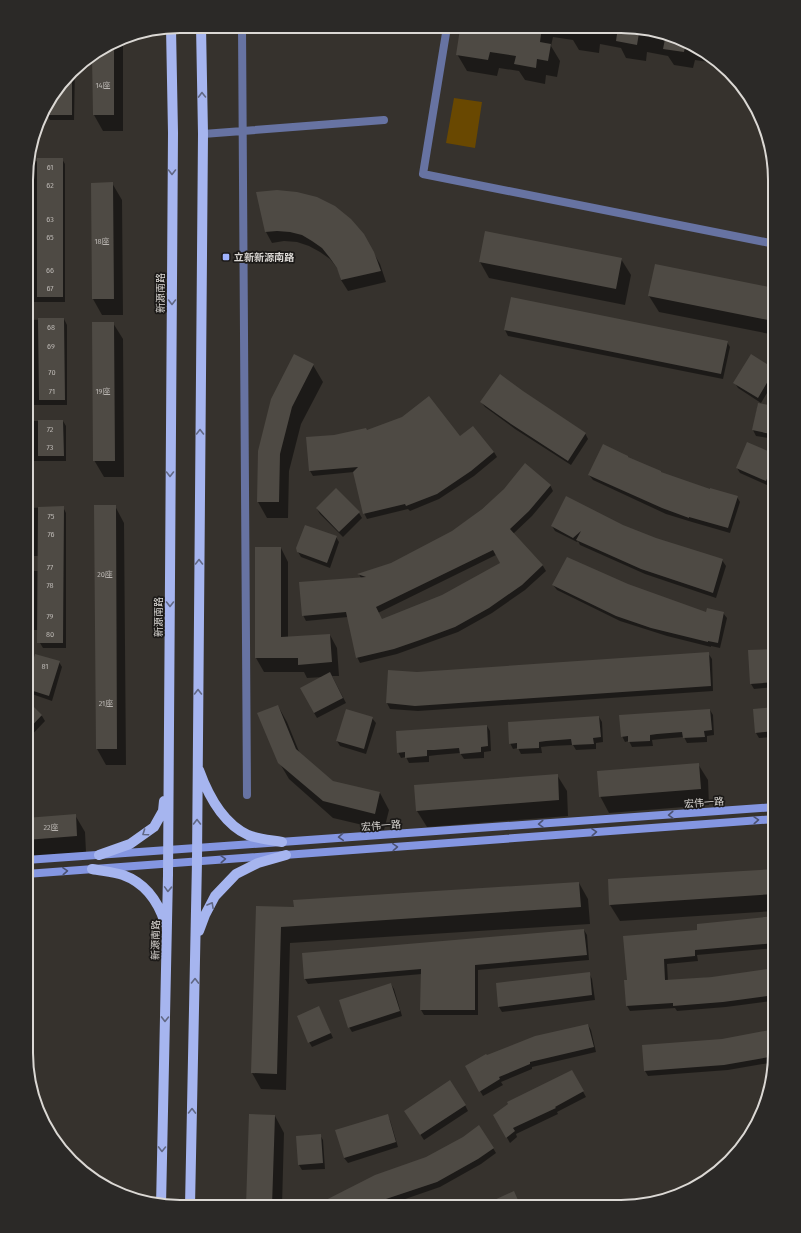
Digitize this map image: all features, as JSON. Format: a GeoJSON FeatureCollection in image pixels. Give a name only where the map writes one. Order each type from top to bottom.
{"type":"FeatureCollection","features":[{"type":"Feature","properties":{"kind":"main road","name":"新源南路"},"geometry":{"type":"LineString","coordinates":[[161,1199],[168,863],[173,141],[171,33]]}},
{"type":"Feature","properties":{"kind":"main road"},"geometry":{"type":"LineString","coordinates":[[190,1200],[197,861],[203,134],[201,33]]}},
{"type":"Feature","properties":{"kind":"main road"},"geometry":{"type":"LineString","coordinates":[[197,764],[207,792],[234,827],[249,836],[282,842]]}},
{"type":"Feature","properties":{"kind":"main road"},"geometry":{"type":"LineString","coordinates":[[99,855],[130,844],[154,827],[163,811],[168,773]]}},
{"type":"Feature","properties":{"kind":"main road","name":"宏伟一路"},"geometry":{"type":"LineString","coordinates":[[33,860],[768,808]]}},
{"type":"Feature","properties":{"kind":"main road"},"geometry":{"type":"LineString","coordinates":[[33,873],[768,820]]}},
{"type":"Feature","properties":{"kind":"main road"},"geometry":{"type":"LineString","coordinates":[[196,941],[205,915],[215,896],[236,874],[258,863],[286,855]]}},
{"type":"Feature","properties":{"kind":"main road"},"geometry":{"type":"LineString","coordinates":[[92,869],[123,875],[140,884],[152,895],[161,911],[167,929]]}},
{"type":"Feature","properties":{"kind":"street"},"geometry":{"type":"LineString","coordinates":[[242,33],[247,795]]}},
{"type":"Feature","properties":{"kind":"street"},"geometry":{"type":"LineString","coordinates":[[447,33],[423,174],[768,243]]}},
{"type":"Feature","properties":{"kind":"street"},"geometry":{"type":"LineString","coordinates":[[203,134],[384,120]]}},
{"type":"Feature","properties":{"kind":"shaded area"},"geometry":{"type":"Polygon","coordinates":[[[454,98],[482,102],[475,148],[446,143],[454,98]]]}},
{"type":"Feature","properties":{"kind":"building"},"geometry":{"type":"Polygon","coordinates":[[[459,33],[541,33],[540,42],[551,44],[548,61],[537,59],[536,68],[514,64],[516,56],[490,52],[488,60],[456,55],[459,33]]]}},
{"type":"Feature","properties":{"kind":"building"},"geometry":{"type":"Polygon","coordinates":[[[617,33],[639,34],[637,45],[616,41],[617,33]]]}},
{"type":"Feature","properties":{"kind":"building"},"geometry":{"type":"Polygon","coordinates":[[[665,40],[685,47],[684,52],[663,49],[665,40]]]}},
{"type":"Feature","properties":{"kind":"building"},"geometry":{"type":"Polygon","coordinates":[[[114,49],[114,115],[93,115],[92,62],[114,49]]]}},
{"type":"Feature","properties":{"kind":"building"},"geometry":{"type":"Polygon","coordinates":[[[72,80],[72,115],[48,115],[58,98],[72,80]]]}},
{"type":"Feature","properties":{"kind":"building"},"geometry":{"type":"Polygon","coordinates":[[[37,158],[63,158],[63,297],[37,297],[37,158]]]}},
{"type":"Feature","properties":{"kind":"building"},"geometry":{"type":"Polygon","coordinates":[[[113,182],[114,299],[92,299],[91,183],[113,182]]]}},
{"type":"Feature","properties":{"kind":"building"},"geometry":{"type":"Polygon","coordinates":[[[277,190],[297,192],[317,197],[335,206],[351,219],[364,234],[374,252],[381,271],[341,280],[337,268],[330,258],[322,248],[312,241],[302,235],[290,232],[265,232],[256,192],[277,190]]]}},
{"type":"Feature","properties":{"kind":"building"},"geometry":{"type":"Polygon","coordinates":[[[485,231],[622,258],[616,289],[479,262],[485,231]]]}},
{"type":"Feature","properties":{"kind":"building"},"geometry":{"type":"Polygon","coordinates":[[[655,264],[768,287],[768,320],[648,296],[655,264]]]}},
{"type":"Feature","properties":{"kind":"building"},"geometry":{"type":"Polygon","coordinates":[[[511,297],[728,341],[721,374],[504,330],[511,297]]]}},
{"type":"Feature","properties":{"kind":"building"},"geometry":{"type":"Polygon","coordinates":[[[38,318],[64,318],[65,400],[39,400],[38,318]]]}},
{"type":"Feature","properties":{"kind":"building"},"geometry":{"type":"Polygon","coordinates":[[[92,322],[114,322],[115,461],[93,461],[92,322]]]}},
{"type":"Feature","properties":{"kind":"building"},"geometry":{"type":"Polygon","coordinates":[[[294,354],[314,364],[292,407],[280,454],[279,502],[257,502],[258,451],[271,399],[294,354]]]}},
{"type":"Feature","properties":{"kind":"building"},"geometry":{"type":"Polygon","coordinates":[[[751,354],[768,365],[768,381],[758,398],[733,383],[751,354]]]}},
{"type":"Feature","properties":{"kind":"building"},"geometry":{"type":"Polygon","coordinates":[[[500,374],[586,433],[568,461],[480,402],[500,374]]]}},
{"type":"Feature","properties":{"kind":"building"},"geometry":{"type":"Polygon","coordinates":[[[429,396],[460,436],[473,426],[494,452],[471,471],[437,494],[406,506],[405,504],[363,514],[353,472],[358,467],[309,471],[306,437],[334,435],[366,428],[367,430],[402,417],[429,396]]]}},
{"type":"Feature","properties":{"kind":"building"},"geometry":{"type":"Polygon","coordinates":[[[758,403],[768,405],[768,433],[752,430],[758,403]]]}},
{"type":"Feature","properties":{"kind":"building"},"geometry":{"type":"Polygon","coordinates":[[[38,420],[63,420],[64,456],[38,456],[38,420]]]}},
{"type":"Feature","properties":{"kind":"building"},"geometry":{"type":"Polygon","coordinates":[[[747,442],[768,451],[768,477],[766,481],[736,468],[747,442]]]}},
{"type":"Feature","properties":{"kind":"building"},"geometry":{"type":"Polygon","coordinates":[[[603,444],[661,472],[710,489],[738,496],[728,528],[689,518],[662,508],[588,475],[603,444]]]}},
{"type":"Feature","properties":{"kind":"building"},"geometry":{"type":"Polygon","coordinates":[[[525,463],[551,485],[529,511],[510,529],[543,565],[522,585],[489,608],[455,627],[394,649],[356,658],[346,612],[302,616],[299,582],[366,577],[357,574],[391,563],[452,531],[482,509],[504,489],[525,463]],[[493,550],[376,607],[382,619],[442,595],[500,563],[493,550]]]}},
{"type":"Feature","properties":{"kind":"building"},"geometry":{"type":"Polygon","coordinates":[[[336,488],[360,512],[339,532],[316,508],[336,488]]]}},
{"type":"Feature","properties":{"kind":"building"},"geometry":{"type":"Polygon","coordinates":[[[566,496],[623,525],[656,538],[723,559],[713,593],[641,569],[576,540],[581,531],[573,538],[551,526],[566,496]]]}},
{"type":"Feature","properties":{"kind":"building"},"geometry":{"type":"Polygon","coordinates":[[[94,505],[116,505],[117,749],[96,749],[94,505]]]}},
{"type":"Feature","properties":{"kind":"building"},"geometry":{"type":"Polygon","coordinates":[[[64,506],[63,643],[37,643],[38,507],[64,506]]]}},
{"type":"Feature","properties":{"kind":"building"},"geometry":{"type":"Polygon","coordinates":[[[305,525],[337,536],[327,563],[297,552],[296,548],[305,525]]]}},
{"type":"Feature","properties":{"kind":"building"},"geometry":{"type":"Polygon","coordinates":[[[255,547],[281,547],[281,637],[330,634],[332,662],[298,665],[298,658],[255,658],[255,547]]]}},
{"type":"Feature","properties":{"kind":"building"},"geometry":{"type":"Polygon","coordinates":[[[567,557],[628,584],[706,612],[707,608],[724,612],[718,643],[708,642],[651,628],[616,616],[552,585],[567,557]]]}},
{"type":"Feature","properties":{"kind":"building"},"geometry":{"type":"Polygon","coordinates":[[[768,649],[768,683],[750,684],[748,650],[768,649]]]}},
{"type":"Feature","properties":{"kind":"building"},"geometry":{"type":"Polygon","coordinates":[[[709,652],[711,686],[415,706],[386,703],[388,670],[417,672],[709,652]]]}},
{"type":"Feature","properties":{"kind":"building"},"geometry":{"type":"Polygon","coordinates":[[[35,654],[60,661],[49,696],[33,691],[33,661],[35,654]]]}},
{"type":"Feature","properties":{"kind":"building"},"geometry":{"type":"Polygon","coordinates":[[[330,672],[343,698],[314,713],[300,688],[330,672]]]}},
{"type":"Feature","properties":{"kind":"building"},"geometry":{"type":"Polygon","coordinates":[[[278,705],[296,749],[333,781],[380,792],[375,814],[323,801],[278,763],[257,713],[278,705]]]}},
{"type":"Feature","properties":{"kind":"building"},"geometry":{"type":"Polygon","coordinates":[[[33,706],[42,715],[33,725],[33,706]]]}},
{"type":"Feature","properties":{"kind":"building"},"geometry":{"type":"Polygon","coordinates":[[[768,708],[768,732],[755,733],[753,709],[768,708]]]}},
{"type":"Feature","properties":{"kind":"building"},"geometry":{"type":"Polygon","coordinates":[[[346,709],[373,717],[364,749],[336,741],[346,709]]]}},
{"type":"Feature","properties":{"kind":"building"},"geometry":{"type":"Polygon","coordinates":[[[710,709],[712,730],[704,731],[705,737],[683,738],[682,732],[650,735],[650,741],[628,742],[628,736],[621,737],[619,715],[710,709]]]}},
{"type":"Feature","properties":{"kind":"building"},"geometry":{"type":"Polygon","coordinates":[[[599,716],[601,737],[593,738],[594,744],[572,745],[571,739],[539,742],[539,748],[517,749],[517,743],[509,744],[508,722],[599,716]]]}},
{"type":"Feature","properties":{"kind":"building"},"geometry":{"type":"Polygon","coordinates":[[[487,725],[488,746],[481,747],[481,752],[460,754],[459,748],[427,750],[427,756],[405,758],[405,752],[397,753],[396,731],[487,725]]]}},
{"type":"Feature","properties":{"kind":"building"},"geometry":{"type":"Polygon","coordinates":[[[699,763],[701,789],[599,797],[597,771],[699,763]]]}},
{"type":"Feature","properties":{"kind":"building"},"geometry":{"type":"Polygon","coordinates":[[[558,774],[559,800],[416,811],[414,785],[558,774]]]}},
{"type":"Feature","properties":{"kind":"building"},"geometry":{"type":"Polygon","coordinates":[[[76,814],[77,836],[33,839],[33,817],[76,814]]]}},
{"type":"Feature","properties":{"kind":"building"},"geometry":{"type":"Polygon","coordinates":[[[768,869],[768,894],[609,905],[608,879],[768,869]]]}},
{"type":"Feature","properties":{"kind":"building"},"geometry":{"type":"Polygon","coordinates":[[[579,882],[581,907],[281,927],[277,1074],[251,1073],[256,906],[294,907],[293,900],[579,882]]]}},
{"type":"Feature","properties":{"kind":"building"},"geometry":{"type":"Polygon","coordinates":[[[768,917],[768,944],[695,950],[695,956],[664,959],[665,980],[712,977],[768,969],[768,996],[723,1002],[673,1006],[673,1003],[626,1006],[624,980],[627,980],[623,936],[697,930],[697,924],[768,917]]]}},
{"type":"Feature","properties":{"kind":"building"},"geometry":{"type":"Polygon","coordinates":[[[584,929],[587,955],[475,965],[475,1010],[420,1010],[421,969],[304,979],[302,953],[584,929]]]}},
{"type":"Feature","properties":{"kind":"building"},"geometry":{"type":"Polygon","coordinates":[[[590,972],[592,995],[498,1007],[496,983],[590,972]]]}},
{"type":"Feature","properties":{"kind":"building"},"geometry":{"type":"Polygon","coordinates":[[[391,983],[400,1011],[348,1028],[339,1000],[391,983]]]}},
{"type":"Feature","properties":{"kind":"building"},"geometry":{"type":"Polygon","coordinates":[[[319,1006],[331,1033],[308,1043],[297,1016],[319,1006]]]}},
{"type":"Feature","properties":{"kind":"building"},"geometry":{"type":"Polygon","coordinates":[[[588,1024],[594,1047],[530,1062],[530,1064],[499,1077],[500,1079],[479,1092],[465,1066],[486,1054],[487,1055],[535,1036],[588,1024]]]}},
{"type":"Feature","properties":{"kind":"building"},"geometry":{"type":"Polygon","coordinates":[[[768,1030],[768,1057],[724,1065],[644,1071],[642,1045],[722,1039],[768,1030]]]}},
{"type":"Feature","properties":{"kind":"building"},"geometry":{"type":"Polygon","coordinates":[[[572,1070],[584,1091],[555,1107],[556,1108],[513,1128],[515,1131],[506,1138],[493,1115],[508,1104],[507,1102],[572,1070]]]}},
{"type":"Feature","properties":{"kind":"building"},"geometry":{"type":"Polygon","coordinates":[[[450,1080],[466,1105],[420,1135],[404,1111],[450,1080]]]}},
{"type":"Feature","properties":{"kind":"building"},"geometry":{"type":"Polygon","coordinates":[[[249,1114],[275,1115],[272,1200],[246,1200],[249,1114]]]}},
{"type":"Feature","properties":{"kind":"building"},"geometry":{"type":"Polygon","coordinates":[[[388,1114],[396,1142],[344,1158],[335,1130],[388,1114]]]}},
{"type":"Feature","properties":{"kind":"building"},"geometry":{"type":"Polygon","coordinates":[[[479,1125],[494,1148],[478,1159],[437,1182],[384,1200],[326,1200],[375,1175],[426,1157],[463,1137],[479,1125]]]}},
{"type":"Feature","properties":{"kind":"building"},"geometry":{"type":"Polygon","coordinates":[[[321,1134],[323,1163],[298,1165],[296,1136],[321,1134]]]}},
{"type":"Feature","properties":{"kind":"building"},"geometry":{"type":"Polygon","coordinates":[[[514,1191],[518,1200],[494,1200],[514,1191]]]}},
{"type":"Feature","properties":{"kind":"place","name":"立新新源南路"},"geometry":{"type":"Point","coordinates":[226,257]}}]}
